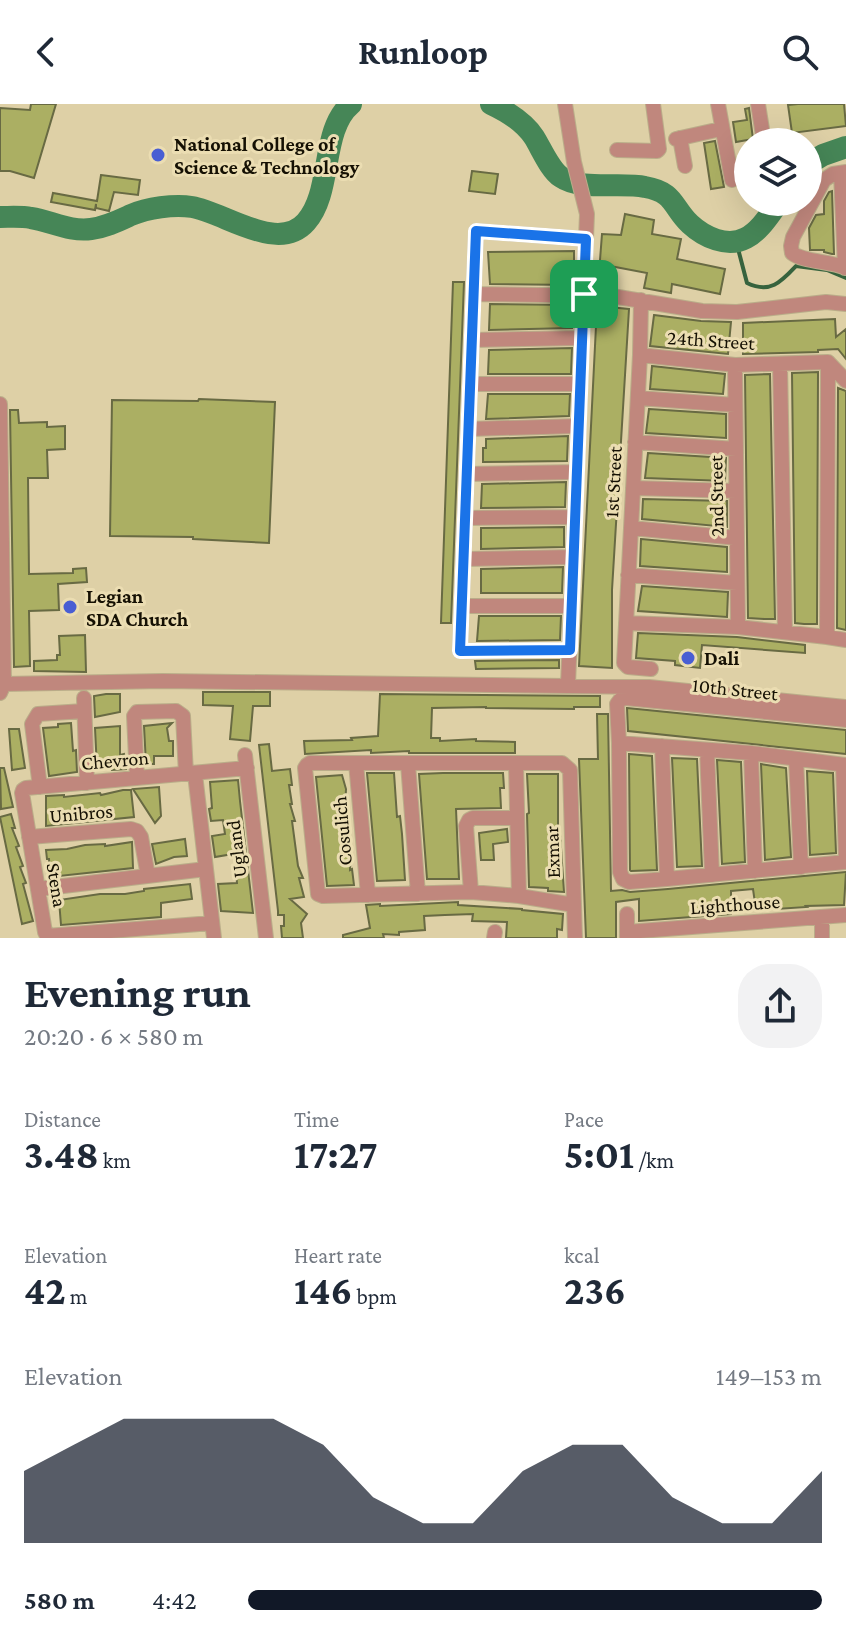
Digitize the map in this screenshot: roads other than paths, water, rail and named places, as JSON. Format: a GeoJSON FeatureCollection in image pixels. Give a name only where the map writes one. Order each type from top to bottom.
{"type":"FeatureCollection","features":[{"type":"Feature","properties":{"kind":"street"},"geometry":{"type":"LineString","coordinates":[[565,104],[574,162],[587,214],[568,685]]}},
{"type":"Feature","properties":{"kind":"street"},"geometry":{"type":"LineString","coordinates":[[617,150],[659,149],[653,104]]}},
{"type":"Feature","properties":{"kind":"street"},"geometry":{"type":"LineString","coordinates":[[758,104],[762,128]]}},
{"type":"Feature","properties":{"kind":"street"},"geometry":{"type":"LineString","coordinates":[[723,105],[721,129],[732,180]]}},
{"type":"Feature","properties":{"kind":"street"},"geometry":{"type":"LineString","coordinates":[[685,166],[678,139],[721,129]]}},
{"type":"Feature","properties":{"kind":"street"},"geometry":{"type":"LineString","coordinates":[[844,172],[846,268],[798,257],[792,253],[791,246],[824,180],[844,172]]}},
{"type":"Feature","properties":{"kind":"street"},"geometry":{"type":"LineString","coordinates":[[570,650],[460,651],[476,231],[586,239]]}},
{"type":"Feature","properties":{"kind":"street"},"geometry":{"type":"LineString","coordinates":[[474,294],[584,294],[702,311],[737,312],[826,302],[846,304]]}},
{"type":"Feature","properties":{"kind":"street","name":"1st Street"},"geometry":{"type":"LineString","coordinates":[[641,300],[624,663],[625,666],[651,669]]}},
{"type":"Feature","properties":{"kind":"street"},"geometry":{"type":"LineString","coordinates":[[472,340],[582,338]]}},
{"type":"Feature","properties":{"kind":"street","name":"24th Street"},"geometry":{"type":"LineString","coordinates":[[640,355],[735,365],[828,362]]}},
{"type":"Feature","properties":{"kind":"street"},"geometry":{"type":"LineString","coordinates":[[828,362],[846,381]]}},
{"type":"Feature","properties":{"kind":"street"},"geometry":{"type":"LineString","coordinates":[[827,637],[828,362]]}},
{"type":"Feature","properties":{"kind":"street"},"geometry":{"type":"LineString","coordinates":[[780,364],[785,632]]}},
{"type":"Feature","properties":{"kind":"street","name":"2nd Street"},"geometry":{"type":"LineString","coordinates":[[735,365],[738,627]]}},
{"type":"Feature","properties":{"kind":"street"},"geometry":{"type":"LineString","coordinates":[[470,384],[580,384]]}},
{"type":"Feature","properties":{"kind":"street"},"geometry":{"type":"LineString","coordinates":[[638,398],[735,405]]}},
{"type":"Feature","properties":{"kind":"street"},"geometry":{"type":"LineString","coordinates":[[0,404],[2,689],[163,681],[568,685],[649,687],[846,707]]}},
{"type":"Feature","properties":{"kind":"street"},"geometry":{"type":"LineString","coordinates":[[469,429],[578,426]]}},
{"type":"Feature","properties":{"kind":"street"},"geometry":{"type":"LineString","coordinates":[[635,442],[736,449]]}},
{"type":"Feature","properties":{"kind":"street"},"geometry":{"type":"LineString","coordinates":[[467,474],[577,472]]}},
{"type":"Feature","properties":{"kind":"street"},"geometry":{"type":"LineString","coordinates":[[633,488],[736,491]]}},
{"type":"Feature","properties":{"kind":"street"},"geometry":{"type":"LineString","coordinates":[[465,518],[575,517]]}},
{"type":"Feature","properties":{"kind":"street"},"geometry":{"type":"LineString","coordinates":[[631,528],[737,538]]}},
{"type":"Feature","properties":{"kind":"street"},"geometry":{"type":"LineString","coordinates":[[464,559],[573,557]]}},
{"type":"Feature","properties":{"kind":"street"},"geometry":{"type":"LineString","coordinates":[[628,575],[737,583]]}},
{"type":"Feature","properties":{"kind":"street"},"geometry":{"type":"LineString","coordinates":[[462,606],[571,606]]}},
{"type":"Feature","properties":{"kind":"street"},"geometry":{"type":"LineString","coordinates":[[626,623],[738,627],[846,640]]}},
{"type":"Feature","properties":{"kind":"street","name":"10th Street"},"geometry":{"type":"LineString","coordinates":[[619,743],[617,704],[625,698],[846,720]]}},
{"type":"Feature","properties":{"kind":"street"},"geometry":{"type":"LineString","coordinates":[[40,787],[32,724],[38,714],[84,705],[87,783]]}},
{"type":"Feature","properties":{"kind":"street"},"geometry":{"type":"LineString","coordinates":[[137,778],[134,716],[137,712],[176,711],[183,716],[213,931]]}},
{"type":"Feature","properties":{"kind":"street"},"geometry":{"type":"LineString","coordinates":[[619,743],[662,746],[844,765],[846,862],[629,882],[623,879],[620,872],[619,743]]}},
{"type":"Feature","properties":{"kind":"street"},"geometry":{"type":"LineString","coordinates":[[662,746],[667,879]]}},
{"type":"Feature","properties":{"kind":"street"},"geometry":{"type":"LineString","coordinates":[[707,750],[712,875]]}},
{"type":"Feature","properties":{"kind":"street"},"geometry":{"type":"LineString","coordinates":[[751,753],[755,871]]}},
{"type":"Feature","properties":{"kind":"street"},"geometry":{"type":"LineString","coordinates":[[796,759],[801,867]]}},
{"type":"Feature","properties":{"kind":"street","name":"Chevron"},"geometry":{"type":"LineString","coordinates":[[40,787],[190,774],[246,762]]}},
{"type":"Feature","properties":{"kind":"street","name":"Ugland"},"geometry":{"type":"LineString","coordinates":[[246,762],[266,938]]}},
{"type":"Feature","properties":{"kind":"street"},"geometry":{"type":"LineString","coordinates":[[519,896],[516,764],[310,763],[305,768],[318,894],[471,892],[574,905]]}},
{"type":"Feature","properties":{"kind":"street","name":"Cosulich"},"geometry":{"type":"LineString","coordinates":[[356,763],[368,895]]}},
{"type":"Feature","properties":{"kind":"street","name":"Exmar"},"geometry":{"type":"LineString","coordinates":[[516,764],[562,763],[570,770],[575,938]]}},
{"type":"Feature","properties":{"kind":"street"},"geometry":{"type":"LineString","coordinates":[[408,764],[418,894]]}},
{"type":"Feature","properties":{"kind":"street","name":"Stena"},"geometry":{"type":"LineString","coordinates":[[40,787],[26,788],[22,793],[47,936],[213,931]]}},
{"type":"Feature","properties":{"kind":"street"},"geometry":{"type":"LineString","coordinates":[[471,892],[466,826],[469,820],[517,818]]}},
{"type":"Feature","properties":{"kind":"street","name":"Unibros"},"geometry":{"type":"LineString","coordinates":[[29,837],[131,829],[141,837],[148,876]]}},
{"type":"Feature","properties":{"kind":"street"},"geometry":{"type":"LineString","coordinates":[[38,889],[206,869]]}},
{"type":"Feature","properties":{"kind":"street"},"geometry":{"type":"LineString","coordinates":[[627,914],[627,935]]}},
{"type":"Feature","properties":{"kind":"street","name":"Lighthouse"},"geometry":{"type":"LineString","coordinates":[[627,935],[687,933],[846,915]]}},
{"type":"Feature","properties":{"kind":"street"},"geometry":{"type":"LineString","coordinates":[[822,917],[822,938]]}},
{"type":"Feature","properties":{"kind":"street"},"geometry":{"type":"LineString","coordinates":[[766,922],[766,938]]}},
{"type":"Feature","properties":{"kind":"waterway"},"geometry":{"type":"LineString","coordinates":[[0,217],[27,217],[83,230],[107,225],[145,210],[185,206],[205,210],[266,233],[294,231],[306,222],[314,209],[335,129],[341,115],[351,104]]}},
{"type":"Feature","properties":{"kind":"waterway"},"geometry":{"type":"LineString","coordinates":[[491,104],[525,126],[553,169],[569,181],[655,189],[668,196],[696,229],[716,240],[731,242],[746,238],[768,216]]}},
{"type":"Feature","properties":{"kind":"waterway"},"geometry":{"type":"LineString","coordinates":[[822,156],[846,147]]}},
{"type":"Feature","properties":{"kind":"waterway"},"geometry":{"type":"LineString","coordinates":[[736,241],[747,283],[755,286],[774,285],[796,266],[827,270],[846,278]]}},
{"type":"Feature","properties":{"kind":"place","name":"National College of Science & Technology"},"geometry":{"type":"Point","coordinates":[158,155]}},
{"type":"Feature","properties":{"kind":"place","name":"Legian SDA Church"},"geometry":{"type":"Point","coordinates":[70,607]}},
{"type":"Feature","properties":{"kind":"place","name":"Dali"},"geometry":{"type":"Point","coordinates":[688,658]}}]}
